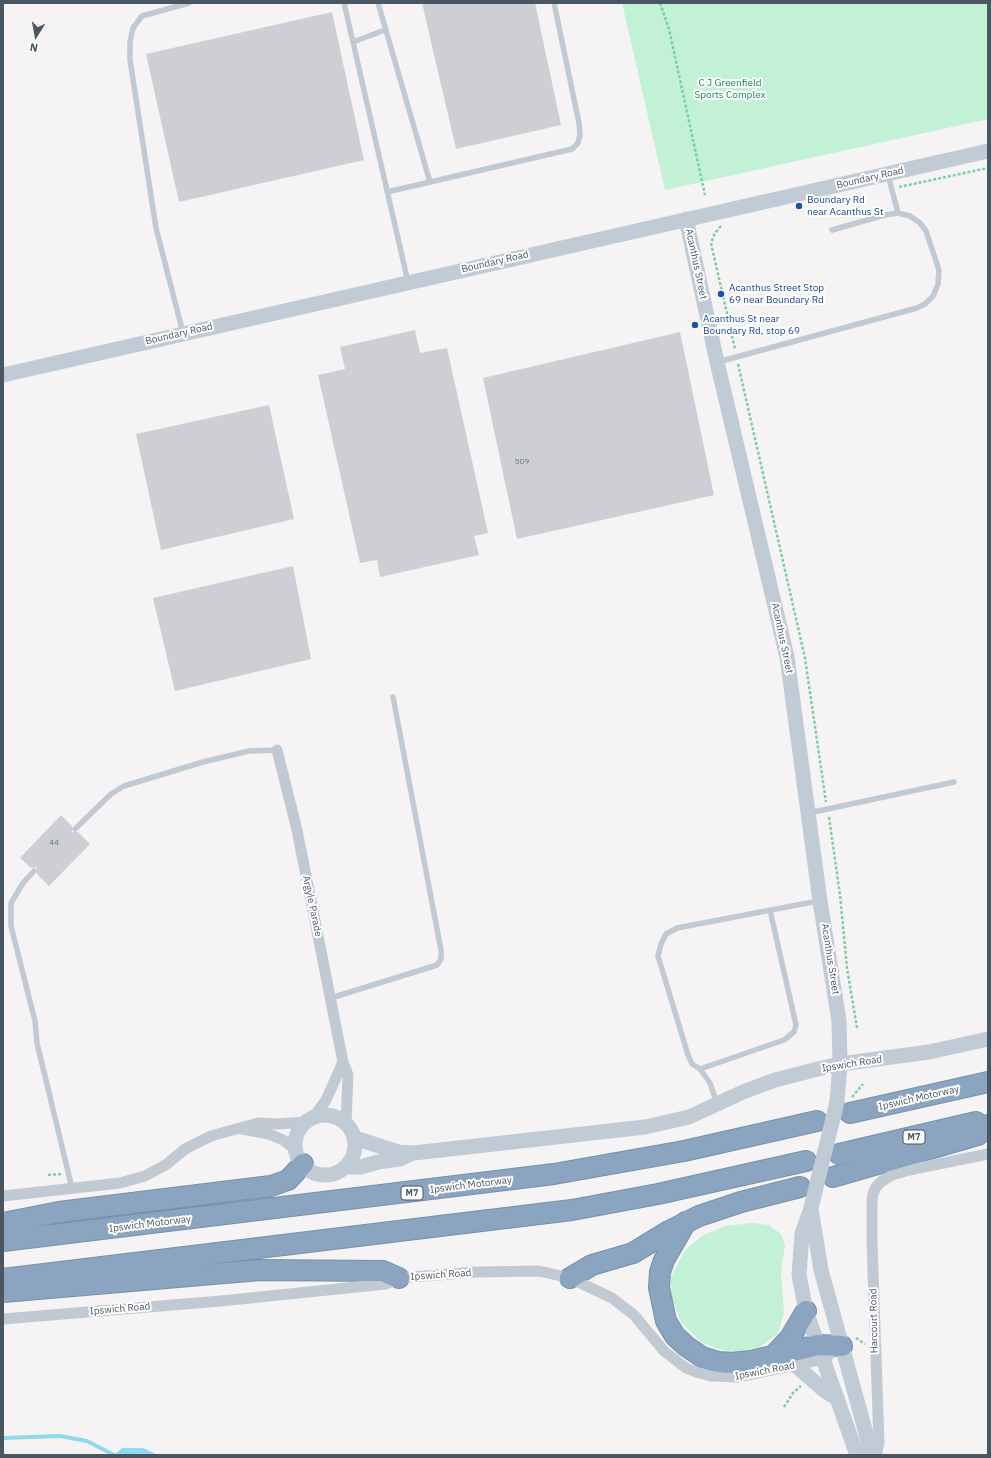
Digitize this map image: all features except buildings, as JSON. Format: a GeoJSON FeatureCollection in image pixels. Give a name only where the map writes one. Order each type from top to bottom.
{"type":"FeatureCollection","features":[{"type":"Feature","properties":{"kind":"highway","name":"Ipswich Motorway"},"geometry":{"type":"LineString","coordinates":[[846,1105],[988,1082]]}},
{"type":"Feature","properties":{"kind":"highway","name":"M7"},"geometry":{"type":"LineString","coordinates":[[839,1154],[988,1120]]}},
{"type":"Feature","properties":{"kind":"highway","name":"Ipswich Motorway"},"geometry":{"type":"LineString","coordinates":[[3,1242],[554,1174],[684,1151],[817,1121]]}},
{"type":"Feature","properties":{"kind":"highway"},"geometry":{"type":"LineString","coordinates":[[833,1177],[978,1135],[988,1125]]}},
{"type":"Feature","properties":{"kind":"highway"},"geometry":{"type":"LineString","coordinates":[[3,1222],[59,1212],[271,1186],[288,1180],[299,1157]]}},
{"type":"Feature","properties":{"kind":"highway"},"geometry":{"type":"LineString","coordinates":[[3,1279],[572,1210],[658,1194],[806,1161]]}},
{"type":"Feature","properties":{"kind":"highway"},"geometry":{"type":"LineString","coordinates":[[570,1278],[592,1265],[633,1253],[686,1222],[741,1202],[800,1187]]}},
{"type":"Feature","properties":{"kind":"highway"},"geometry":{"type":"LineString","coordinates":[[686,1222],[668,1249],[660,1272],[659,1288],[661,1304],[666,1321],[675,1336],[702,1357],[718,1362],[751,1361],[774,1355],[820,1352],[842,1346]]}},
{"type":"Feature","properties":{"kind":"highway"},"geometry":{"type":"LineString","coordinates":[[3,1292],[260,1270],[383,1272],[399,1278]]}},
{"type":"Feature","properties":{"kind":"highway"},"geometry":{"type":"LineString","coordinates":[[774,1355],[790,1338],[806,1311]]}},
{"type":"Feature","properties":{"kind":"street","name":"Boundary Road"},"geometry":{"type":"LineString","coordinates":[[3,375],[988,150]]}},
{"type":"Feature","properties":{"kind":"street","name":"Acanthus Street"},"geometry":{"type":"LineString","coordinates":[[686,219],[717,362],[787,658],[820,901],[839,1021],[840,1064]]}},
{"type":"Feature","properties":{"kind":"street","name":"Argyle Parade"},"geometry":{"type":"LineString","coordinates":[[277,750],[297,830],[343,1062],[348,1075],[346,1123]]}},
{"type":"Feature","properties":{"kind":"street","name":"Ipswich Road"},"geometry":{"type":"LineString","coordinates":[[355,1138],[398,1152],[414,1153],[645,1127],[689,1117],[743,1092],[775,1080],[840,1064],[929,1052],[988,1039]]}},
{"type":"Feature","properties":{"kind":"street"},"geometry":{"type":"LineString","coordinates":[[299,1157],[297,1134],[326,1100],[343,1062]]}},
{"type":"Feature","properties":{"kind":"street"},"geometry":{"type":"LineString","coordinates":[[840,1064],[846,1105],[802,1234],[799,1254],[799,1275],[806,1311],[857,1455]]}},
{"type":"Feature","properties":{"kind":"street"},"geometry":{"type":"LineString","coordinates":[[3,1196],[120,1183],[145,1176],[168,1164],[185,1149],[211,1136],[258,1122],[277,1124],[331,1115],[346,1123],[355,1138],[354,1154],[345,1167],[337,1172],[319,1174],[310,1170],[283,1140],[269,1134],[237,1129]]}},
{"type":"Feature","properties":{"kind":"street","name":"Ipswich Road"},"geometry":{"type":"LineString","coordinates":[[345,1167],[361,1167],[378,1162],[399,1159],[414,1153]]}},
{"type":"Feature","properties":{"kind":"street","name":"Harcourt Road"},"geometry":{"type":"LineString","coordinates":[[876,1455],[879,1443],[872,1201],[876,1187],[892,1176],[909,1170],[988,1154]]}},
{"type":"Feature","properties":{"kind":"street"},"geometry":{"type":"LineString","coordinates":[[811,1208],[815,1228],[817,1256],[872,1455]]}},
{"type":"Feature","properties":{"kind":"street","name":"Ipswich Road"},"geometry":{"type":"LineString","coordinates":[[3,1319],[221,1301],[386,1284],[399,1278],[532,1270],[555,1273],[598,1290],[624,1307],[644,1326],[664,1351],[691,1370],[711,1376],[738,1377],[795,1366],[820,1352]]}},
{"type":"Feature","properties":{"kind":"street"},"geometry":{"type":"LineString","coordinates":[[795,1366],[824,1392],[836,1398]]}},
{"type":"Feature","properties":{"kind":"lane"},"geometry":{"type":"LineString","coordinates":[[183,333],[156,228],[130,60],[130,42],[133,28],[142,16],[189,3]]}},
{"type":"Feature","properties":{"kind":"lane"},"geometry":{"type":"LineString","coordinates":[[344,3],[408,282]]}},
{"type":"Feature","properties":{"kind":"lane"},"geometry":{"type":"LineString","coordinates":[[378,3],[430,182]]}},
{"type":"Feature","properties":{"kind":"lane"},"geometry":{"type":"LineString","coordinates":[[387,192],[572,149],[578,144],[580,135],[579,123],[554,3]]}},
{"type":"Feature","properties":{"kind":"lane"},"geometry":{"type":"LineString","coordinates":[[353,42],[385,30]]}},
{"type":"Feature","properties":{"kind":"lane"},"geometry":{"type":"LineString","coordinates":[[888,174],[898,213]]}},
{"type":"Feature","properties":{"kind":"lane"},"geometry":{"type":"LineString","coordinates":[[717,362],[917,308],[925,304],[933,296],[938,284],[938,270],[926,231],[920,223],[910,216],[898,213],[885,215],[832,230]]}},
{"type":"Feature","properties":{"kind":"lane"},"geometry":{"type":"LineString","coordinates":[[331,998],[437,964],[441,959],[441,950],[393,697]]}},
{"type":"Feature","properties":{"kind":"lane"},"geometry":{"type":"LineString","coordinates":[[75,829],[111,794],[124,786],[203,762],[249,751],[277,750]]}},
{"type":"Feature","properties":{"kind":"lane"},"geometry":{"type":"LineString","coordinates":[[809,814],[954,782]]}},
{"type":"Feature","properties":{"kind":"lane"},"geometry":{"type":"LineString","coordinates":[[34,871],[23,882],[11,903],[11,926],[35,1021],[37,1043],[72,1188]]}},
{"type":"Feature","properties":{"kind":"lane"},"geometry":{"type":"LineString","coordinates":[[717,1105],[710,1083],[700,1070],[692,1064],[688,1055],[658,956],[661,944],[666,934],[676,928],[820,901]]}},
{"type":"Feature","properties":{"kind":"lane"},"geometry":{"type":"LineString","coordinates":[[700,1070],[784,1040],[794,1032],[796,1025],[770,910]]}},
{"type":"Feature","properties":{"kind":"path"},"geometry":{"type":"LineString","coordinates":[[660,3],[669,29],[705,195]]}},
{"type":"Feature","properties":{"kind":"path"},"geometry":{"type":"LineString","coordinates":[[892,188],[988,168]]}},
{"type":"Feature","properties":{"kind":"path"},"geometry":{"type":"LineString","coordinates":[[725,224],[719,227],[715,232],[711,243],[805,658],[840,894],[847,968],[858,1028]]}},
{"type":"Feature","properties":{"kind":"path"},"geometry":{"type":"LineString","coordinates":[[846,1105],[854,1092],[863,1084]]}},
{"type":"Feature","properties":{"kind":"path"},"geometry":{"type":"LineString","coordinates":[[48,1175],[62,1174]]}},
{"type":"Feature","properties":{"kind":"green space","name":"C J Greenfield Sports Complex"},"geometry":{"type":"Polygon","coordinates":[[[622,3],[988,3],[988,119],[665,190],[622,3]]]}},
{"type":"Feature","properties":{"kind":"green space"},"geometry":{"type":"Polygon","coordinates":[[[752,1223],[769,1225],[781,1234],[785,1245],[781,1272],[784,1313],[778,1333],[760,1347],[731,1353],[702,1343],[681,1322],[671,1297],[671,1277],[685,1250],[702,1236],[725,1226],[752,1223]]]}},
{"type":"Feature","properties":{"kind":"water"},"geometry":{"type":"Polygon","coordinates":[[[122,1448],[143,1448],[158,1455],[114,1455],[122,1448]]]}},
{"type":"Feature","properties":{"kind":"waterway"},"geometry":{"type":"LineString","coordinates":[[3,1438],[60,1436],[87,1441],[114,1455]]}},
{"type":"Feature","properties":{"kind":"place","name":"Boundary Rd near Acanthus St"},"geometry":{"type":"Point","coordinates":[799,206]}},
{"type":"Feature","properties":{"kind":"place","name":"Acanthus Street Stop 69 near Boundary Rd"},"geometry":{"type":"Point","coordinates":[721,294]}},
{"type":"Feature","properties":{"kind":"place","name":"Acanthus St near Boundary Rd, stop 69"},"geometry":{"type":"Point","coordinates":[695,325]}}]}
